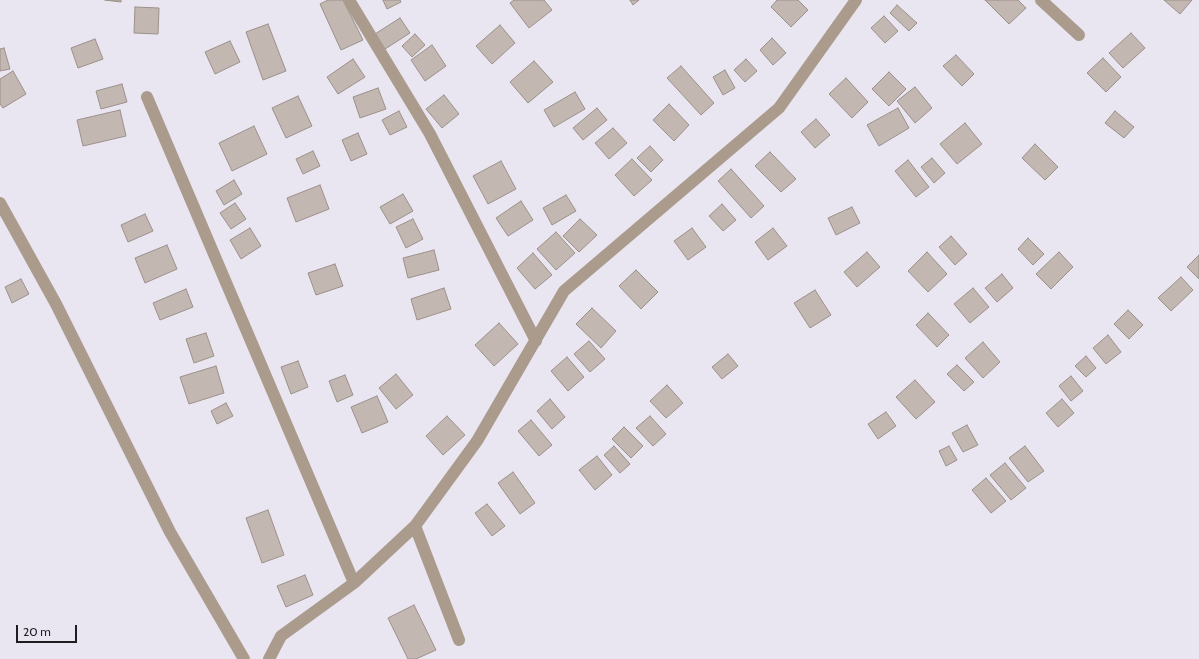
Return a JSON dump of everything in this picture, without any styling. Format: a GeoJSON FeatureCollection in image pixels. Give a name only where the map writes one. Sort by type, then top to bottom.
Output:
{"type":"FeatureCollection","features":[{"type":"Feature","properties":{"kind":"street"},"geometry":{"type":"LineString","coordinates":[[349,0],[430,134],[536,341]]}},
{"type":"Feature","properties":{"kind":"street"},"geometry":{"type":"LineString","coordinates":[[268,659],[281,636],[354,583],[415,526],[477,442],[564,291],[779,108],[856,0]]}},
{"type":"Feature","properties":{"kind":"street"},"geometry":{"type":"LineString","coordinates":[[1041,0],[1079,35]]}},
{"type":"Feature","properties":{"kind":"street"},"geometry":{"type":"LineString","coordinates":[[147,97],[354,583]]}},
{"type":"Feature","properties":{"kind":"street"},"geometry":{"type":"LineString","coordinates":[[0,203],[56,304],[170,532],[244,659]]}},
{"type":"Feature","properties":{"kind":"street"},"geometry":{"type":"LineString","coordinates":[[415,526],[459,640]]}},
{"type":"Feature","properties":{"kind":"building"},"geometry":{"type":"Polygon","coordinates":[[[105,0],[121,0],[121,2],[105,0]]]}},
{"type":"Feature","properties":{"kind":"building"},"geometry":{"type":"Polygon","coordinates":[[[328,0],[343,0],[363,40],[341,50],[320,4],[328,0]]]}},
{"type":"Feature","properties":{"kind":"building"},"geometry":{"type":"Polygon","coordinates":[[[383,0],[400,0],[401,2],[387,9],[383,0]]]}},
{"type":"Feature","properties":{"kind":"building"},"geometry":{"type":"Polygon","coordinates":[[[514,0],[544,0],[552,10],[529,28],[510,3],[514,0]]]}},
{"type":"Feature","properties":{"kind":"building"},"geometry":{"type":"Polygon","coordinates":[[[630,0],[639,0],[633,5],[630,0]]]}},
{"type":"Feature","properties":{"kind":"building"},"geometry":{"type":"Polygon","coordinates":[[[777,0],[798,0],[808,10],[791,27],[771,7],[777,0]]]}},
{"type":"Feature","properties":{"kind":"building"},"geometry":{"type":"Polygon","coordinates":[[[985,0],[1018,0],[1026,8],[1009,24],[985,0]]]}},
{"type":"Feature","properties":{"kind":"building"},"geometry":{"type":"Polygon","coordinates":[[[1164,0],[1192,0],[1180,14],[1164,0]]]}},
{"type":"Feature","properties":{"kind":"building"},"geometry":{"type":"Polygon","coordinates":[[[897,5],[917,23],[909,31],[890,13],[897,5]]]}},
{"type":"Feature","properties":{"kind":"building"},"geometry":{"type":"Polygon","coordinates":[[[135,7],[159,8],[158,34],[134,33],[135,7]]]}},
{"type":"Feature","properties":{"kind":"building"},"geometry":{"type":"Polygon","coordinates":[[[884,16],[898,31],[885,43],[871,28],[884,16]]]}},
{"type":"Feature","properties":{"kind":"building"},"geometry":{"type":"Polygon","coordinates":[[[400,18],[410,33],[385,49],[375,34],[400,18]]]}},
{"type":"Feature","properties":{"kind":"building"},"geometry":{"type":"Polygon","coordinates":[[[268,24],[286,71],[263,80],[246,32],[268,24]]]}},
{"type":"Feature","properties":{"kind":"building"},"geometry":{"type":"Polygon","coordinates":[[[500,25],[515,43],[492,64],[476,46],[500,25]]]}},
{"type":"Feature","properties":{"kind":"building"},"geometry":{"type":"Polygon","coordinates":[[[1131,33],[1145,48],[1123,68],[1109,53],[1131,33]]]}},
{"type":"Feature","properties":{"kind":"building"},"geometry":{"type":"Polygon","coordinates":[[[415,34],[425,45],[412,57],[402,46],[415,34]]]}},
{"type":"Feature","properties":{"kind":"building"},"geometry":{"type":"Polygon","coordinates":[[[772,38],[786,53],[773,65],[760,50],[772,38]]]}},
{"type":"Feature","properties":{"kind":"building"},"geometry":{"type":"Polygon","coordinates":[[[95,39],[103,59],[78,68],[71,48],[95,39]]]}},
{"type":"Feature","properties":{"kind":"building"},"geometry":{"type":"Polygon","coordinates":[[[230,41],[240,62],[215,74],[205,52],[230,41]]]}},
{"type":"Feature","properties":{"kind":"building"},"geometry":{"type":"Polygon","coordinates":[[[432,45],[446,66],[425,81],[411,60],[432,45]]]}},
{"type":"Feature","properties":{"kind":"building"},"geometry":{"type":"Polygon","coordinates":[[[4,48],[10,69],[0,71],[0,49],[4,48]]]}},
{"type":"Feature","properties":{"kind":"building"},"geometry":{"type":"Polygon","coordinates":[[[956,55],[974,74],[962,86],[943,66],[956,55]]]}},
{"type":"Feature","properties":{"kind":"building"},"geometry":{"type":"Polygon","coordinates":[[[1103,58],[1121,77],[1106,92],[1087,73],[1103,58]]]}},
{"type":"Feature","properties":{"kind":"building"},"geometry":{"type":"Polygon","coordinates":[[[353,59],[365,77],[338,94],[327,77],[353,59]]]}},
{"type":"Feature","properties":{"kind":"building"},"geometry":{"type":"Polygon","coordinates":[[[746,59],[757,71],[745,82],[734,70],[746,59]]]}},
{"type":"Feature","properties":{"kind":"building"},"geometry":{"type":"Polygon","coordinates":[[[534,61],[553,82],[528,103],[510,82],[534,61]]]}},
{"type":"Feature","properties":{"kind":"building"},"geometry":{"type":"Polygon","coordinates":[[[681,66],[714,103],[701,115],[667,78],[681,66]]]}},
{"type":"Feature","properties":{"kind":"building"},"geometry":{"type":"Polygon","coordinates":[[[725,70],[735,88],[723,95],[713,77],[725,70]]]}},
{"type":"Feature","properties":{"kind":"building"},"geometry":{"type":"Polygon","coordinates":[[[13,71],[26,94],[3,108],[0,104],[0,79],[13,71]]]}},
{"type":"Feature","properties":{"kind":"building"},"geometry":{"type":"Polygon","coordinates":[[[889,72],[906,89],[889,106],[872,89],[889,72]]]}},
{"type":"Feature","properties":{"kind":"building"},"geometry":{"type":"Polygon","coordinates":[[[846,78],[868,102],[852,118],[829,94],[846,78]]]}},
{"type":"Feature","properties":{"kind":"building"},"geometry":{"type":"Polygon","coordinates":[[[122,84],[127,102],[101,109],[96,91],[122,84]]]}},
{"type":"Feature","properties":{"kind":"building"},"geometry":{"type":"Polygon","coordinates":[[[915,87],[932,108],[915,123],[897,101],[915,87]]]}},
{"type":"Feature","properties":{"kind":"building"},"geometry":{"type":"Polygon","coordinates":[[[378,88],[386,109],[360,118],[353,97],[378,88]]]}},
{"type":"Feature","properties":{"kind":"building"},"geometry":{"type":"Polygon","coordinates":[[[575,92],[585,109],[554,127],[544,110],[575,92]]]}},
{"type":"Feature","properties":{"kind":"building"},"geometry":{"type":"Polygon","coordinates":[[[444,95],[459,114],[442,128],[426,109],[444,95]]]}},
{"type":"Feature","properties":{"kind":"building"},"geometry":{"type":"Polygon","coordinates":[[[298,96],[312,126],[286,138],[272,108],[298,96]]]}},
{"type":"Feature","properties":{"kind":"building"},"geometry":{"type":"Polygon","coordinates":[[[669,104],[689,125],[674,141],[653,120],[669,104]]]}},
{"type":"Feature","properties":{"kind":"building"},"geometry":{"type":"Polygon","coordinates":[[[597,108],[607,120],[583,140],[573,128],[597,108]]]}},
{"type":"Feature","properties":{"kind":"building"},"geometry":{"type":"Polygon","coordinates":[[[898,108],[909,128],[879,146],[867,125],[898,108]]]}},
{"type":"Feature","properties":{"kind":"building"},"geometry":{"type":"Polygon","coordinates":[[[120,110],[126,136],[83,146],[77,120],[120,110]]]}},
{"type":"Feature","properties":{"kind":"building"},"geometry":{"type":"Polygon","coordinates":[[[399,111],[407,127],[390,135],[382,120],[399,111]]]}},
{"type":"Feature","properties":{"kind":"building"},"geometry":{"type":"Polygon","coordinates":[[[1115,111],[1134,127],[1124,138],[1105,123],[1115,111]]]}},
{"type":"Feature","properties":{"kind":"building"},"geometry":{"type":"Polygon","coordinates":[[[816,119],[830,135],[815,148],[801,132],[816,119]]]}},
{"type":"Feature","properties":{"kind":"building"},"geometry":{"type":"Polygon","coordinates":[[[965,123],[982,144],[957,164],[940,144],[965,123]]]}},
{"type":"Feature","properties":{"kind":"building"},"geometry":{"type":"Polygon","coordinates":[[[254,126],[267,154],[232,171],[219,143],[254,126]]]}},
{"type":"Feature","properties":{"kind":"building"},"geometry":{"type":"Polygon","coordinates":[[[613,128],[627,143],[609,159],[595,143],[613,128]]]}},
{"type":"Feature","properties":{"kind":"building"},"geometry":{"type":"Polygon","coordinates":[[[358,133],[367,154],[351,161],[342,140],[358,133]]]}},
{"type":"Feature","properties":{"kind":"building"},"geometry":{"type":"Polygon","coordinates":[[[1035,144],[1058,167],[1045,180],[1022,158],[1035,144]]]}},
{"type":"Feature","properties":{"kind":"building"},"geometry":{"type":"Polygon","coordinates":[[[650,146],[663,160],[651,172],[637,158],[650,146]]]}},
{"type":"Feature","properties":{"kind":"building"},"geometry":{"type":"Polygon","coordinates":[[[313,151],[320,166],[303,174],[296,159],[313,151]]]}},
{"type":"Feature","properties":{"kind":"building"},"geometry":{"type":"Polygon","coordinates":[[[770,152],[796,179],[781,192],[755,166],[770,152]]]}},
{"type":"Feature","properties":{"kind":"building"},"geometry":{"type":"Polygon","coordinates":[[[932,158],[945,173],[934,183],[921,167],[932,158]]]}},
{"type":"Feature","properties":{"kind":"building"},"geometry":{"type":"Polygon","coordinates":[[[632,159],[652,180],[634,196],[615,175],[632,159]]]}},
{"type":"Feature","properties":{"kind":"building"},"geometry":{"type":"Polygon","coordinates":[[[908,160],[929,187],[916,197],[895,171],[908,160]]]}},
{"type":"Feature","properties":{"kind":"building"},"geometry":{"type":"Polygon","coordinates":[[[501,161],[516,189],[488,204],[473,176],[501,161]]]}},
{"type":"Feature","properties":{"kind":"building"},"geometry":{"type":"Polygon","coordinates":[[[731,169],[764,206],[751,218],[718,181],[731,169]]]}},
{"type":"Feature","properties":{"kind":"building"},"geometry":{"type":"Polygon","coordinates":[[[234,180],[242,194],[224,205],[216,191],[234,180]]]}},
{"type":"Feature","properties":{"kind":"building"},"geometry":{"type":"Polygon","coordinates":[[[320,185],[329,209],[296,222],[287,198],[320,185]]]}},
{"type":"Feature","properties":{"kind":"building"},"geometry":{"type":"Polygon","coordinates":[[[403,194],[413,211],[390,224],[380,207],[403,194]]]}},
{"type":"Feature","properties":{"kind":"building"},"geometry":{"type":"Polygon","coordinates":[[[566,195],[576,211],[552,225],[543,208],[566,195]]]}},
{"type":"Feature","properties":{"kind":"building"},"geometry":{"type":"Polygon","coordinates":[[[521,201],[533,220],[508,236],[496,218],[521,201]]]}},
{"type":"Feature","properties":{"kind":"building"},"geometry":{"type":"Polygon","coordinates":[[[235,203],[246,219],[231,229],[220,213],[235,203]]]}},
{"type":"Feature","properties":{"kind":"building"},"geometry":{"type":"Polygon","coordinates":[[[722,204],[736,220],[723,231],[709,216],[722,204]]]}},
{"type":"Feature","properties":{"kind":"building"},"geometry":{"type":"Polygon","coordinates":[[[852,207],[860,223],[836,235],[828,218],[852,207]]]}},
{"type":"Feature","properties":{"kind":"building"},"geometry":{"type":"Polygon","coordinates":[[[145,214],[153,231],[128,242],[121,225],[145,214]]]}},
{"type":"Feature","properties":{"kind":"building"},"geometry":{"type":"Polygon","coordinates":[[[413,219],[423,239],[406,248],[396,227],[413,219]]]}},
{"type":"Feature","properties":{"kind":"building"},"geometry":{"type":"Polygon","coordinates":[[[580,219],[597,235],[579,252],[563,236],[580,219]]]}},
{"type":"Feature","properties":{"kind":"building"},"geometry":{"type":"Polygon","coordinates":[[[250,228],[261,246],[241,259],[230,240],[250,228]]]}},
{"type":"Feature","properties":{"kind":"building"},"geometry":{"type":"Polygon","coordinates":[[[692,228],[706,247],[688,260],[674,241],[692,228]]]}},
{"type":"Feature","properties":{"kind":"building"},"geometry":{"type":"Polygon","coordinates":[[[773,228],[787,246],[768,260],[755,242],[773,228]]]}},
{"type":"Feature","properties":{"kind":"building"},"geometry":{"type":"Polygon","coordinates":[[[556,232],[575,253],[556,270],[537,249],[556,232]]]}},
{"type":"Feature","properties":{"kind":"building"},"geometry":{"type":"Polygon","coordinates":[[[951,236],[967,254],[955,265],[939,247],[951,236]]]}},
{"type":"Feature","properties":{"kind":"building"},"geometry":{"type":"Polygon","coordinates":[[[1028,238],[1044,254],[1033,265],[1018,249],[1028,238]]]}},
{"type":"Feature","properties":{"kind":"building"},"geometry":{"type":"Polygon","coordinates":[[[167,245],[177,269],[145,283],[135,258],[167,245]]]}},
{"type":"Feature","properties":{"kind":"building"},"geometry":{"type":"Polygon","coordinates":[[[434,250],[439,270],[408,278],[403,258],[434,250]]]}},
{"type":"Feature","properties":{"kind":"building"},"geometry":{"type":"Polygon","coordinates":[[[867,252],[880,267],[857,287],[844,272],[867,252]]]}},
{"type":"Feature","properties":{"kind":"building"},"geometry":{"type":"Polygon","coordinates":[[[927,252],[947,274],[928,292],[908,271],[927,252]]]}},
{"type":"Feature","properties":{"kind":"building"},"geometry":{"type":"Polygon","coordinates":[[[1059,252],[1073,267],[1051,289],[1036,274],[1059,252]]]}},
{"type":"Feature","properties":{"kind":"building"},"geometry":{"type":"Polygon","coordinates":[[[533,253],[552,275],[535,289],[517,268],[533,253]]]}},
{"type":"Feature","properties":{"kind":"building"},"geometry":{"type":"Polygon","coordinates":[[[1199,255],[1199,279],[1187,267],[1199,255]]]}},
{"type":"Feature","properties":{"kind":"building"},"geometry":{"type":"Polygon","coordinates":[[[335,264],[343,286],[316,295],[308,273],[335,264]]]}},
{"type":"Feature","properties":{"kind":"building"},"geometry":{"type":"Polygon","coordinates":[[[636,270],[658,292],[641,309],[619,286],[636,270]]]}},
{"type":"Feature","properties":{"kind":"building"},"geometry":{"type":"Polygon","coordinates":[[[1002,274],[1013,288],[997,302],[985,288],[1002,274]]]}},
{"type":"Feature","properties":{"kind":"building"},"geometry":{"type":"Polygon","coordinates":[[[1181,277],[1193,290],[1171,311],[1158,298],[1181,277]]]}},
{"type":"Feature","properties":{"kind":"building"},"geometry":{"type":"Polygon","coordinates":[[[21,279],[29,294],[12,303],[5,287],[21,279]]]}},
{"type":"Feature","properties":{"kind":"building"},"geometry":{"type":"Polygon","coordinates":[[[444,288],[451,309],[417,320],[411,299],[444,288]]]}},
{"type":"Feature","properties":{"kind":"building"},"geometry":{"type":"Polygon","coordinates":[[[973,288],[989,307],[970,323],[954,304],[973,288]]]}},
{"type":"Feature","properties":{"kind":"building"},"geometry":{"type":"Polygon","coordinates":[[[186,289],[193,307],[160,320],[153,303],[186,289]]]}},
{"type":"Feature","properties":{"kind":"building"},"geometry":{"type":"Polygon","coordinates":[[[815,290],[831,315],[810,328],[794,303],[815,290]]]}},
{"type":"Feature","properties":{"kind":"building"},"geometry":{"type":"Polygon","coordinates":[[[592,308],[616,331],[601,348],[576,324],[592,308]]]}},
{"type":"Feature","properties":{"kind":"building"},"geometry":{"type":"Polygon","coordinates":[[[1128,310],[1143,325],[1129,339],[1114,324],[1128,310]]]}},
{"type":"Feature","properties":{"kind":"building"},"geometry":{"type":"Polygon","coordinates":[[[928,313],[949,335],[937,347],[916,325],[928,313]]]}},
{"type":"Feature","properties":{"kind":"building"},"geometry":{"type":"Polygon","coordinates":[[[499,323],[518,344],[494,366],[475,345],[499,323]]]}},
{"type":"Feature","properties":{"kind":"building"},"geometry":{"type":"Polygon","coordinates":[[[206,333],[214,356],[194,363],[186,339],[206,333]]]}},
{"type":"Feature","properties":{"kind":"building"},"geometry":{"type":"Polygon","coordinates":[[[1108,335],[1121,352],[1106,364],[1093,348],[1108,335]]]}},
{"type":"Feature","properties":{"kind":"building"},"geometry":{"type":"Polygon","coordinates":[[[589,341],[605,359],[590,372],[574,354],[589,341]]]}},
{"type":"Feature","properties":{"kind":"building"},"geometry":{"type":"Polygon","coordinates":[[[983,342],[1000,362],[983,378],[965,358],[983,342]]]}},
{"type":"Feature","properties":{"kind":"building"},"geometry":{"type":"Polygon","coordinates":[[[728,354],[738,366],[722,379],[712,367],[728,354]]]}},
{"type":"Feature","properties":{"kind":"building"},"geometry":{"type":"Polygon","coordinates":[[[1086,356],[1096,368],[1086,377],[1075,366],[1086,356]]]}},
{"type":"Feature","properties":{"kind":"building"},"geometry":{"type":"Polygon","coordinates":[[[567,357],[584,377],[568,391],[551,371],[567,357]]]}},
{"type":"Feature","properties":{"kind":"building"},"geometry":{"type":"Polygon","coordinates":[[[298,361],[308,387],[291,394],[281,367],[298,361]]]}},
{"type":"Feature","properties":{"kind":"building"},"geometry":{"type":"Polygon","coordinates":[[[957,365],[974,382],[964,391],[947,374],[957,365]]]}},
{"type":"Feature","properties":{"kind":"building"},"geometry":{"type":"Polygon","coordinates":[[[216,366],[224,393],[189,404],[180,377],[216,366]]]}},
{"type":"Feature","properties":{"kind":"building"},"geometry":{"type":"Polygon","coordinates":[[[396,374],[413,395],[396,409],[379,388],[396,374]]]}},
{"type":"Feature","properties":{"kind":"building"},"geometry":{"type":"Polygon","coordinates":[[[345,375],[353,395],[337,402],[329,381],[345,375]]]}},
{"type":"Feature","properties":{"kind":"building"},"geometry":{"type":"Polygon","coordinates":[[[1071,376],[1083,391],[1071,401],[1059,386],[1071,376]]]}},
{"type":"Feature","properties":{"kind":"building"},"geometry":{"type":"Polygon","coordinates":[[[915,380],[935,402],[916,419],[896,397],[915,380]]]}},
{"type":"Feature","properties":{"kind":"building"},"geometry":{"type":"Polygon","coordinates":[[[667,385],[683,403],[666,418],[650,401],[667,385]]]}},
{"type":"Feature","properties":{"kind":"building"},"geometry":{"type":"Polygon","coordinates":[[[377,396],[388,422],[362,433],[351,407],[377,396]]]}},
{"type":"Feature","properties":{"kind":"building"},"geometry":{"type":"Polygon","coordinates":[[[550,399],[565,417],[552,429],[537,411],[550,399]]]}},
{"type":"Feature","properties":{"kind":"building"},"geometry":{"type":"Polygon","coordinates":[[[1062,399],[1074,413],[1058,427],[1046,413],[1062,399]]]}},
{"type":"Feature","properties":{"kind":"building"},"geometry":{"type":"Polygon","coordinates":[[[226,403],[233,416],[217,424],[211,411],[226,403]]]}},
{"type":"Feature","properties":{"kind":"building"},"geometry":{"type":"Polygon","coordinates":[[[886,412],[896,426],[878,439],[868,424],[886,412]]]}},
{"type":"Feature","properties":{"kind":"building"},"geometry":{"type":"Polygon","coordinates":[[[447,416],[465,435],[443,455],[426,436],[447,416]]]}},
{"type":"Feature","properties":{"kind":"building"},"geometry":{"type":"Polygon","coordinates":[[[650,416],[666,434],[653,446],[636,428],[650,416]]]}},
{"type":"Feature","properties":{"kind":"building"},"geometry":{"type":"Polygon","coordinates":[[[531,420],[552,445],[539,456],[518,431],[531,420]]]}},
{"type":"Feature","properties":{"kind":"building"},"geometry":{"type":"Polygon","coordinates":[[[967,425],[978,445],[963,452],[952,433],[967,425]]]}},
{"type":"Feature","properties":{"kind":"building"},"geometry":{"type":"Polygon","coordinates":[[[624,427],[643,446],[631,458],[612,439],[624,427]]]}},
{"type":"Feature","properties":{"kind":"building"},"geometry":{"type":"Polygon","coordinates":[[[614,446],[630,464],[620,473],[604,455],[614,446]]]}},
{"type":"Feature","properties":{"kind":"building"},"geometry":{"type":"Polygon","coordinates":[[[949,446],[957,460],[946,466],[939,451],[949,446]]]}},
{"type":"Feature","properties":{"kind":"building"},"geometry":{"type":"Polygon","coordinates":[[[1025,446],[1044,471],[1028,482],[1009,458],[1025,446]]]}},
{"type":"Feature","properties":{"kind":"building"},"geometry":{"type":"Polygon","coordinates":[[[597,456],[612,475],[595,490],[579,470],[597,456]]]}},
{"type":"Feature","properties":{"kind":"building"},"geometry":{"type":"Polygon","coordinates":[[[1005,463],[1026,488],[1011,500],[990,475],[1005,463]]]}},
{"type":"Feature","properties":{"kind":"building"},"geometry":{"type":"Polygon","coordinates":[[[513,472],[535,503],[520,514],[498,483],[513,472]]]}},
{"type":"Feature","properties":{"kind":"building"},"geometry":{"type":"Polygon","coordinates":[[[986,478],[1006,501],[991,513],[972,490],[986,478]]]}},
{"type":"Feature","properties":{"kind":"building"},"geometry":{"type":"Polygon","coordinates":[[[487,504],[505,526],[492,536],[475,513],[487,504]]]}},
{"type":"Feature","properties":{"kind":"building"},"geometry":{"type":"Polygon","coordinates":[[[268,510],[284,555],[262,563],[246,518],[268,510]]]}},
{"type":"Feature","properties":{"kind":"building"},"geometry":{"type":"Polygon","coordinates":[[[305,575],[313,595],[286,607],[277,586],[305,575]]]}},
{"type":"Feature","properties":{"kind":"building"},"geometry":{"type":"Polygon","coordinates":[[[414,605],[436,650],[416,659],[408,659],[388,618],[414,605]]]}}]}
